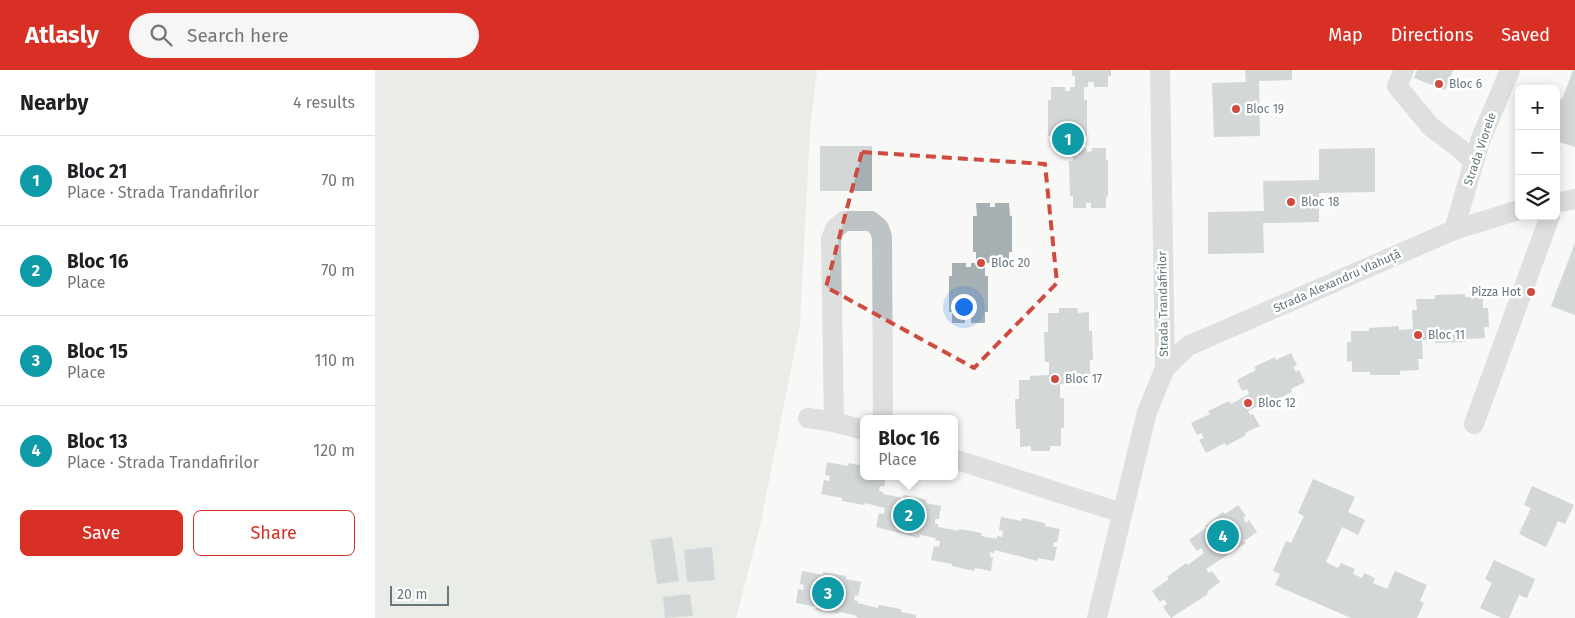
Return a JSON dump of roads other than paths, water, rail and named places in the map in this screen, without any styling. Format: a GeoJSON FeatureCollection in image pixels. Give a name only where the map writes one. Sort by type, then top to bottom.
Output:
{"type":"FeatureCollection","features":[{"type":"Feature","properties":{"kind":"street","name":"Strada Trandafirilor"},"geometry":{"type":"LineString","coordinates":[[1097,618],[1147,412],[1165,368],[1160,70]]}},
{"type":"Feature","properties":{"kind":"street"},"geometry":{"type":"LineString","coordinates":[[1404,70],[1397,86],[1431,127],[1474,162]]}},
{"type":"Feature","properties":{"kind":"street","name":"Strada Viorele"},"geometry":{"type":"LineString","coordinates":[[1454,230],[1480,142],[1510,70]]}},
{"type":"Feature","properties":{"kind":"street"},"geometry":{"type":"LineString","coordinates":[[1560,202],[1575,199]]}},
{"type":"Feature","properties":{"kind":"street","name":"Strada Alexandru Vlahuță"},"geometry":{"type":"LineString","coordinates":[[1165,368],[1187,346],[1454,230],[1515,211]]}},
{"type":"Feature","properties":{"kind":"street"},"geometry":{"type":"LineString","coordinates":[[1474,424],[1549,220]]}},
{"type":"Feature","properties":{"kind":"street"},"geometry":{"type":"LineString","coordinates":[[834,422],[831,239],[835,229],[844,221],[871,221],[879,228],[882,237],[883,415]]}},
{"type":"Feature","properties":{"kind":"street"},"geometry":{"type":"LineString","coordinates":[[808,418],[860,429]]}},
{"type":"Feature","properties":{"kind":"street"},"geometry":{"type":"LineString","coordinates":[[958,460],[1123,513]]}},
{"type":"Feature","properties":{"kind":"place","name":"Bloc 6"},"geometry":{"type":"Point","coordinates":[1439,84]}},
{"type":"Feature","properties":{"kind":"place","name":"Bloc 19"},"geometry":{"type":"Point","coordinates":[1236,109]}},
{"type":"Feature","properties":{"kind":"place","name":"Bloc 21"},"geometry":{"type":"Point","coordinates":[1068,139]}},
{"type":"Feature","properties":{"kind":"place","name":"Bloc 18"},"geometry":{"type":"Point","coordinates":[1291,202]}},
{"type":"Feature","properties":{"kind":"place","name":"Bloc 20"},"geometry":{"type":"Point","coordinates":[981,263]}},
{"type":"Feature","properties":{"kind":"place","name":"Pizza Hot"},"geometry":{"type":"Point","coordinates":[1531,292]}},
{"type":"Feature","properties":{"kind":"place","name":"Bloc 11"},"geometry":{"type":"Point","coordinates":[1418,335]}},
{"type":"Feature","properties":{"kind":"place","name":"Bloc 17"},"geometry":{"type":"Point","coordinates":[1055,379]}},
{"type":"Feature","properties":{"kind":"place","name":"Bloc 12"},"geometry":{"type":"Point","coordinates":[1248,403]}},
{"type":"Feature","properties":{"kind":"place","name":"Bloc 16"},"geometry":{"type":"Point","coordinates":[909,515]}},
{"type":"Feature","properties":{"kind":"place","name":"Bloc 13"},"geometry":{"type":"Point","coordinates":[1223,536]}},
{"type":"Feature","properties":{"kind":"place","name":"Bloc 15"},"geometry":{"type":"Point","coordinates":[828,593]}}]}
